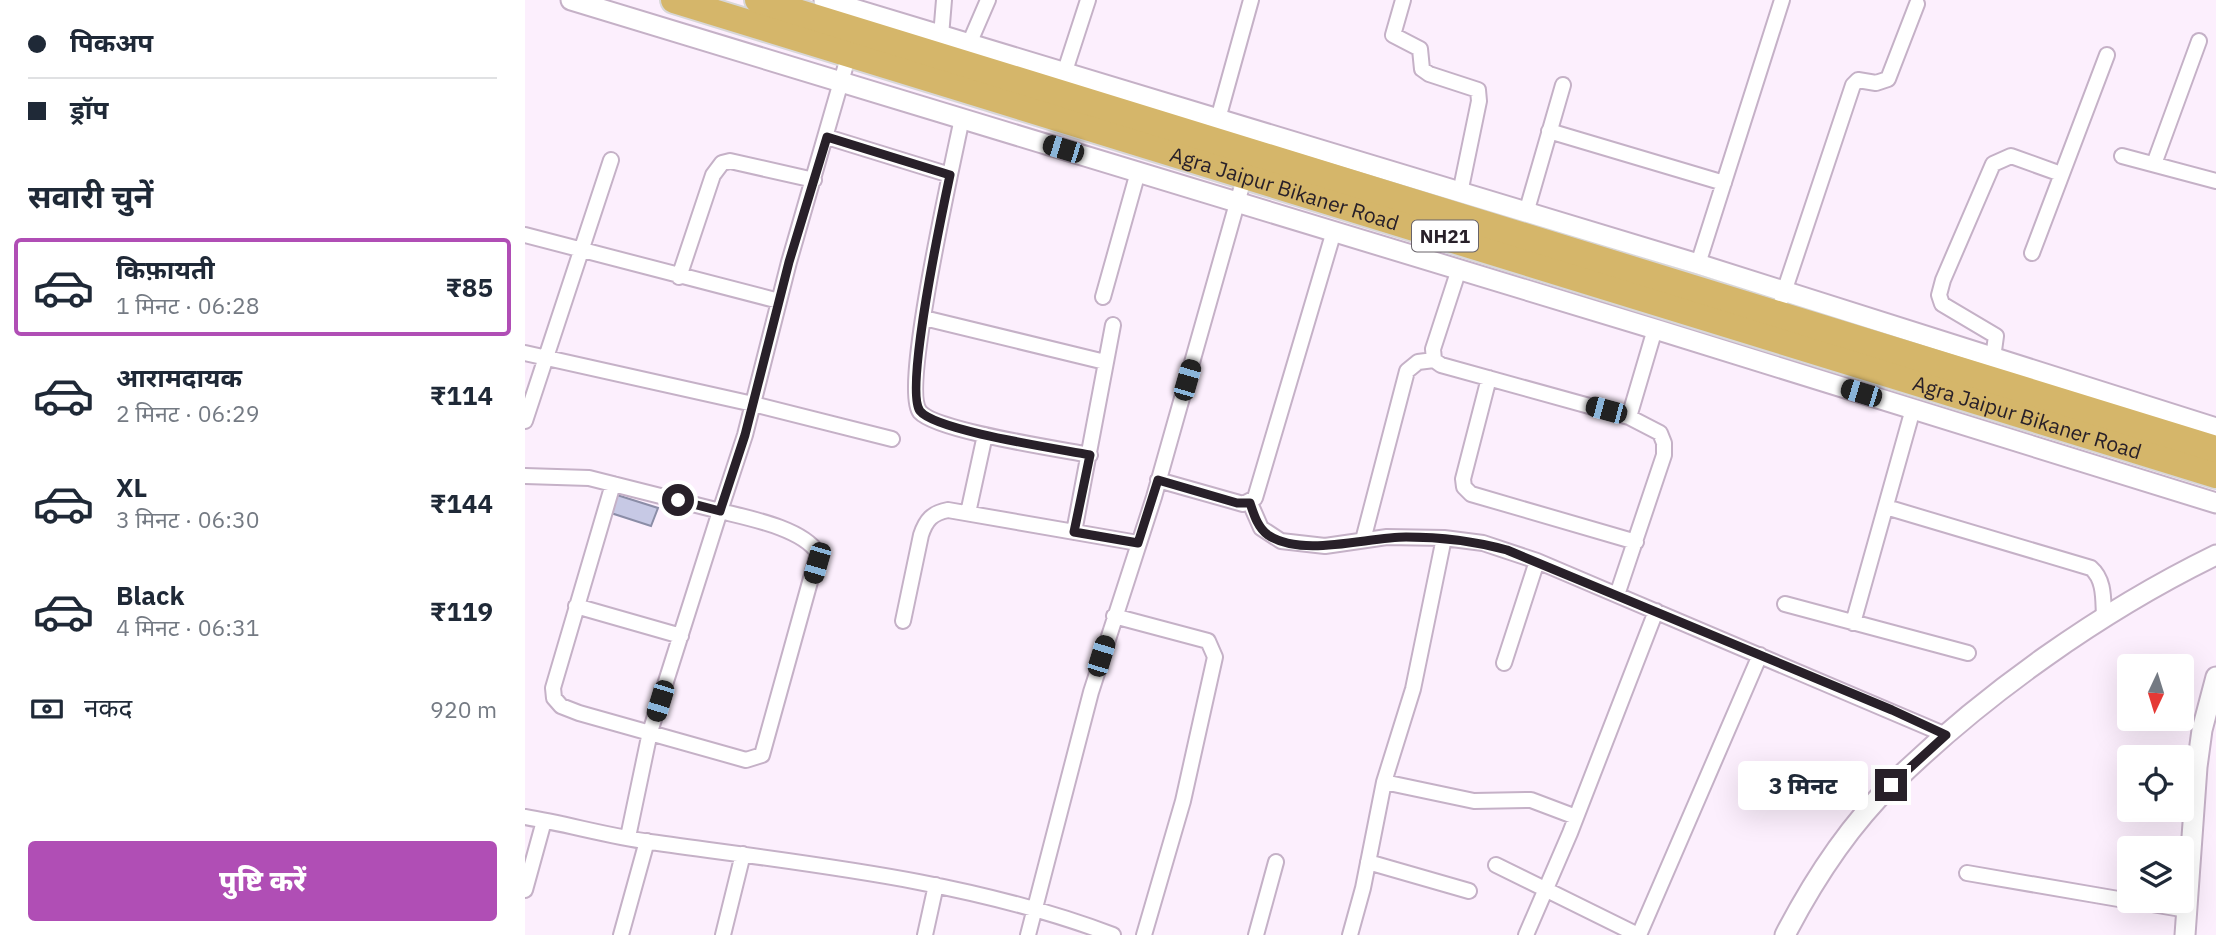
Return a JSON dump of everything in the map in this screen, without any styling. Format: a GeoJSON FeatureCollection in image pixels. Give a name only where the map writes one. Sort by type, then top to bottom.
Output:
{"type":"FeatureCollection","features":[{"type":"Feature","properties":{"kind":"highway","name":"Agra Jaipur Bikaner Road"},"geometry":{"type":"LineString","coordinates":[[674,0],[2216,475]]}},
{"type":"Feature","properties":{"kind":"highway","name":"Agra Jaipur Bikaner Road"},"geometry":{"type":"LineString","coordinates":[[758,0],[1781,302],[2216,449]]}},
{"type":"Feature","properties":{"kind":"street"},"geometry":{"type":"LineString","coordinates":[[571,0],[1655,329],[2216,503]]}},
{"type":"Feature","properties":{"kind":"street"},"geometry":{"type":"LineString","coordinates":[[824,0],[1698,264],[1781,302],[1993,358],[2216,428]]}},
{"type":"Feature","properties":{"kind":"street"},"geometry":{"type":"LineString","coordinates":[[941,36],[944,0]]}},
{"type":"Feature","properties":{"kind":"street"},"geometry":{"type":"LineString","coordinates":[[969,44],[988,0]]}},
{"type":"Feature","properties":{"kind":"street"},"geometry":{"type":"LineString","coordinates":[[1064,74],[1088,0]]}},
{"type":"Feature","properties":{"kind":"street"},"geometry":{"type":"LineString","coordinates":[[1218,119],[1251,0]]}},
{"type":"Feature","properties":{"kind":"street"},"geometry":{"type":"LineString","coordinates":[[1403,0],[1393,34],[1420,49],[1422,69],[1478,90],[1479,100],[1460,193]]}},
{"type":"Feature","properties":{"kind":"street"},"geometry":{"type":"LineString","coordinates":[[1698,264],[1781,0]]}},
{"type":"Feature","properties":{"kind":"street"},"geometry":{"type":"LineString","coordinates":[[1781,302],[1853,85],[1858,80],[1884,82],[1888,79],[1917,4]]}},
{"type":"Feature","properties":{"kind":"street"},"geometry":{"type":"LineString","coordinates":[[2154,164],[2199,41]]}},
{"type":"Feature","properties":{"kind":"street"},"geometry":{"type":"LineString","coordinates":[[628,837],[650,732],[753,404],[779,301],[849,54]]}},
{"type":"Feature","properties":{"kind":"street"},"geometry":{"type":"LineString","coordinates":[[2032,253],[2108,55]]}},
{"type":"Feature","properties":{"kind":"street"},"geometry":{"type":"LineString","coordinates":[[1526,213],[1563,85]]}},
{"type":"Feature","properties":{"kind":"street"},"geometry":{"type":"LineString","coordinates":[[962,118],[924,318],[916,382],[917,406],[921,413],[933,419],[985,435],[1090,455]]}},
{"type":"Feature","properties":{"kind":"street"},"geometry":{"type":"LineString","coordinates":[[1549,131],[1724,183]]}},
{"type":"Feature","properties":{"kind":"street"},"geometry":{"type":"LineString","coordinates":[[827,137],[950,175]]}},
{"type":"Feature","properties":{"kind":"street"},"geometry":{"type":"LineString","coordinates":[[1993,358],[1996,336],[1992,331],[1942,304],[1939,295],[1943,280],[1993,164],[2011,156],[2061,174]]}},
{"type":"Feature","properties":{"kind":"street"},"geometry":{"type":"LineString","coordinates":[[2122,156],[2216,181]]}},
{"type":"Feature","properties":{"kind":"street"},"geometry":{"type":"LineString","coordinates":[[525,421],[611,160]]}},
{"type":"Feature","properties":{"kind":"street"},"geometry":{"type":"LineString","coordinates":[[679,277],[713,175],[722,163],[730,161],[814,180]]}},
{"type":"Feature","properties":{"kind":"street"},"geometry":{"type":"LineString","coordinates":[[1103,297],[1138,172]]}},
{"type":"Feature","properties":{"kind":"street"},"geometry":{"type":"LineString","coordinates":[[1028,935],[1037,909],[1091,692],[1158,480],[1245,175]]}},
{"type":"Feature","properties":{"kind":"street"},"geometry":{"type":"LineString","coordinates":[[1158,480],[1237,503],[1250,503],[1255,498],[1334,231]]}},
{"type":"Feature","properties":{"kind":"street"},"geometry":{"type":"LineString","coordinates":[[525,235],[779,301]]}},
{"type":"Feature","properties":{"kind":"street"},"geometry":{"type":"LineString","coordinates":[[1434,360],[1433,349],[1459,270]]}},
{"type":"Feature","properties":{"kind":"street"},"geometry":{"type":"LineString","coordinates":[[924,318],[1105,362]]}},
{"type":"Feature","properties":{"kind":"street"},"geometry":{"type":"LineString","coordinates":[[1074,532],[1113,325]]}},
{"type":"Feature","properties":{"kind":"street"},"geometry":{"type":"LineString","coordinates":[[1629,417],[1655,329]]}},
{"type":"Feature","properties":{"kind":"street"},"geometry":{"type":"LineString","coordinates":[[525,353],[753,404],[892,439]]}},
{"type":"Feature","properties":{"kind":"street"},"geometry":{"type":"LineString","coordinates":[[1363,540],[1407,371],[1411,365],[1434,360],[1441,365],[1629,417],[1660,433],[1664,443],[1664,455],[1617,595]]}},
{"type":"Feature","properties":{"kind":"street"},"geometry":{"type":"LineString","coordinates":[[1489,378],[1463,480],[1464,487],[1471,494],[1636,542]]}},
{"type":"Feature","properties":{"kind":"street"},"geometry":{"type":"LineString","coordinates":[[1853,622],[1913,409]]}},
{"type":"Feature","properties":{"kind":"street"},"geometry":{"type":"LineString","coordinates":[[968,513],[985,435]]}},
{"type":"Feature","properties":{"kind":"street"},"geometry":{"type":"LineString","coordinates":[[525,477],[575,477],[613,484],[778,527],[814,546],[818,554],[762,755],[746,760],[579,713],[561,706],[554,698],[558,666],[601,532],[613,484]]}},
{"type":"Feature","properties":{"kind":"street"},"geometry":{"type":"LineString","coordinates":[[1250,503],[1261,528],[1281,541],[1325,546],[1363,540],[1444,538],[1483,543],[1537,561],[1946,735]]}},
{"type":"Feature","properties":{"kind":"street"},"geometry":{"type":"LineString","coordinates":[[1886,507],[2091,568],[2099,574],[2102,584],[2104,617]]}},
{"type":"Feature","properties":{"kind":"street"},"geometry":{"type":"LineString","coordinates":[[903,621],[926,522],[935,512],[948,510],[968,513],[1138,543]]}},
{"type":"Feature","properties":{"kind":"street"},"geometry":{"type":"LineString","coordinates":[[1350,935],[1384,782],[1413,689],[1444,538]]}},
{"type":"Feature","properties":{"kind":"street"},"geometry":{"type":"LineString","coordinates":[[1785,935],[1803,901],[1851,832],[1891,785],[1946,735],[2104,617],[2216,555]]}},
{"type":"Feature","properties":{"kind":"street"},"geometry":{"type":"LineString","coordinates":[[1504,663],[1537,561]]}},
{"type":"Feature","properties":{"kind":"street"},"geometry":{"type":"LineString","coordinates":[[1785,604],[1968,653]]}},
{"type":"Feature","properties":{"kind":"street"},"geometry":{"type":"LineString","coordinates":[[576,606],[681,636]]}},
{"type":"Feature","properties":{"kind":"street"},"geometry":{"type":"LineString","coordinates":[[1526,935],[1576,817],[1656,611]]}},
{"type":"Feature","properties":{"kind":"street"},"geometry":{"type":"LineString","coordinates":[[1114,617],[1208,641],[1215,657],[1183,801],[1144,935]]}},
{"type":"Feature","properties":{"kind":"street"},"geometry":{"type":"LineString","coordinates":[[1496,865],[1639,935],[1760,655]]}},
{"type":"Feature","properties":{"kind":"street"},"geometry":{"type":"LineString","coordinates":[[2193,836],[2200,742],[2216,677]]}},
{"type":"Feature","properties":{"kind":"street"},"geometry":{"type":"LineString","coordinates":[[1384,782],[1474,801],[1531,800],[1576,817]]}},
{"type":"Feature","properties":{"kind":"street"},"geometry":{"type":"LineString","coordinates":[[525,817],[647,841],[936,885],[1037,909],[1113,935]]}},
{"type":"Feature","properties":{"kind":"street"},"geometry":{"type":"LineString","coordinates":[[525,890],[544,821]]}},
{"type":"Feature","properties":{"kind":"street"},"geometry":{"type":"LineString","coordinates":[[621,935],[647,841]]}},
{"type":"Feature","properties":{"kind":"street"},"geometry":{"type":"LineString","coordinates":[[723,935],[743,854]]}},
{"type":"Feature","properties":{"kind":"street"},"geometry":{"type":"LineString","coordinates":[[1256,935],[1276,862]]}},
{"type":"Feature","properties":{"kind":"street"},"geometry":{"type":"LineString","coordinates":[[1367,862],[1469,891]]}},
{"type":"Feature","properties":{"kind":"street"},"geometry":{"type":"LineString","coordinates":[[1967,873],[2117,898]]}},
{"type":"Feature","properties":{"kind":"street"},"geometry":{"type":"LineString","coordinates":[[925,935],[936,885]]}},
{"type":"Feature","properties":{"kind":"street"},"geometry":{"type":"LineString","coordinates":[[2185,935],[2187,913]]}},
{"type":"Feature","properties":{"kind":"building"},"geometry":{"type":"Polygon","coordinates":[[[617,495],[658,508],[651,526],[611,513],[617,495]]]}},
{"type":"Feature","properties":{"kind":"route"},"geometry":{"type":"LineString","coordinates":[[678,500],[720,511],[745,435],[789,262],[827,137],[950,175],[924,318],[916,382],[917,406],[921,413],[933,419],[985,435],[1090,455],[1074,532],[1138,543],[1158,480],[1237,503],[1250,503],[1261,528],[1269,536],[1281,541],[1325,546],[1387,537],[1444,538],[1483,543],[1507,550],[1946,735],[1891,785]]}}]}
